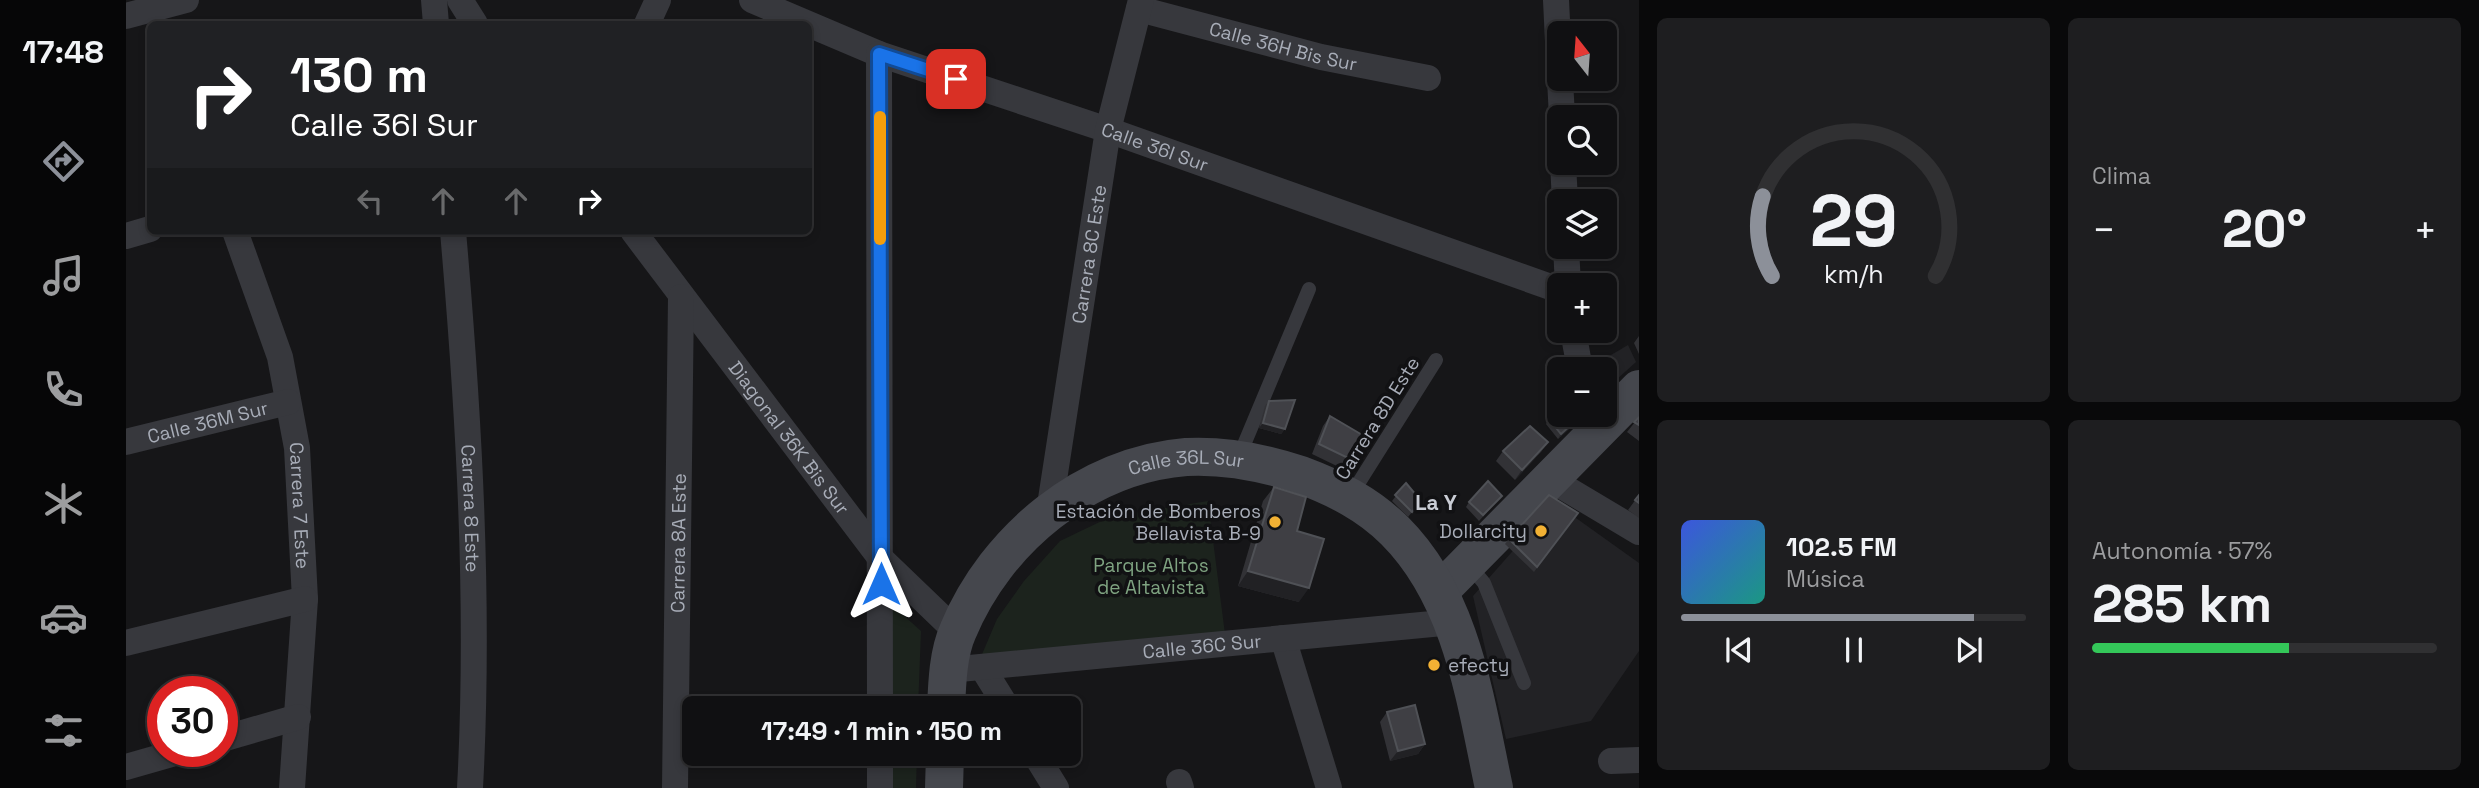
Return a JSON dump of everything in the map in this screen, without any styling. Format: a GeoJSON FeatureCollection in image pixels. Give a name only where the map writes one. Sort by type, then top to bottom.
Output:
{"type":"FeatureCollection","features":[{"type":"Feature","properties":{"kind":"main road"},"geometry":{"type":"LineString","coordinates":[[1617,406],[1639,389]]}},
{"type":"Feature","properties":{"kind":"main road"},"geometry":{"type":"LineString","coordinates":[[1494,788],[1447,606],[1468,564],[1550,479],[1593,427]]}},
{"type":"Feature","properties":{"kind":"main road","name":"Calle 36L Sur"},"geometry":{"type":"LineString","coordinates":[[952,696],[966,669],[957,632],[992,571],[1015,542],[1049,512],[1105,479],[1146,464],[1187,457],[1238,460],[1292,472],[1351,497],[1396,533],[1447,606]]}},
{"type":"Feature","properties":{"kind":"main road"},"geometry":{"type":"LineString","coordinates":[[944,788],[945,766]]}},
{"type":"Feature","properties":{"kind":"street"},"geometry":{"type":"LineString","coordinates":[[126,16],[159,11],[186,0]]}},
{"type":"Feature","properties":{"kind":"street"},"geometry":{"type":"LineString","coordinates":[[434,0],[436,21]]}},
{"type":"Feature","properties":{"kind":"street"},"geometry":{"type":"LineString","coordinates":[[460,0],[473,21]]}},
{"type":"Feature","properties":{"kind":"street"},"geometry":{"type":"LineString","coordinates":[[648,21],[659,0]]}},
{"type":"Feature","properties":{"kind":"street","name":"Calle 36I Sur"},"geometry":{"type":"LineString","coordinates":[[752,0],[801,21]]}},
{"type":"Feature","properties":{"kind":"street"},"geometry":{"type":"LineString","coordinates":[[1556,0],[1557,21]]}},
{"type":"Feature","properties":{"kind":"street","name":"Calle 36H Bis Sur"},"geometry":{"type":"LineString","coordinates":[[1140,5],[1321,57],[1428,78]]}},
{"type":"Feature","properties":{"kind":"street","name":"Carrera 8C Este"},"geometry":{"type":"LineString","coordinates":[[1049,512],[1108,130],[1140,5]]}},
{"type":"Feature","properties":{"kind":"street","name":"Calle 36I Sur"},"geometry":{"type":"LineString","coordinates":[[812,26],[879,54],[1108,130],[1547,286]]}},
{"type":"Feature","properties":{"kind":"street"},"geometry":{"type":"LineString","coordinates":[[879,54],[880,696]]}},
{"type":"Feature","properties":{"kind":"street"},"geometry":{"type":"LineString","coordinates":[[126,236],[147,230]]}},
{"type":"Feature","properties":{"kind":"street","name":"Carrera 7 Este"},"geometry":{"type":"LineString","coordinates":[[236,235],[280,358],[297,448],[305,599],[292,788]]}},
{"type":"Feature","properties":{"kind":"street","name":"Carrera 8 Este"},"geometry":{"type":"LineString","coordinates":[[453,235],[466,385],[475,698],[470,788]]}},
{"type":"Feature","properties":{"kind":"street","name":"Diagonal 36K Bis Sur"},"geometry":{"type":"LineString","coordinates":[[636,235],[881,559],[957,632]]}},
{"type":"Feature","properties":{"kind":"street","name":"Carrera 8A Este"},"geometry":{"type":"LineString","coordinates":[[675,788],[681,297]]}},
{"type":"Feature","properties":{"kind":"street","name":"Calle 36M Sur"},"geometry":{"type":"LineString","coordinates":[[126,443],[288,401]]}},
{"type":"Feature","properties":{"kind":"street"},"geometry":{"type":"LineString","coordinates":[[1550,479],[1639,532]]}},
{"type":"Feature","properties":{"kind":"street"},"geometry":{"type":"LineString","coordinates":[[126,643],[305,599]]}},
{"type":"Feature","properties":{"kind":"street","name":"Calle 36C Sur"},"geometry":{"type":"LineString","coordinates":[[966,669],[1283,638],[1447,606]]}},
{"type":"Feature","properties":{"kind":"street"},"geometry":{"type":"LineString","coordinates":[[1283,638],[1329,788]]}},
{"type":"Feature","properties":{"kind":"street"},"geometry":{"type":"LineString","coordinates":[[966,669],[994,696]]}},
{"type":"Feature","properties":{"kind":"street"},"geometry":{"type":"LineString","coordinates":[[238,734],[298,717]]}},
{"type":"Feature","properties":{"kind":"street"},"geometry":{"type":"LineString","coordinates":[[1611,761],[1639,760]]}},
{"type":"Feature","properties":{"kind":"street"},"geometry":{"type":"LineString","coordinates":[[126,767],[147,761]]}},
{"type":"Feature","properties":{"kind":"street"},"geometry":{"type":"LineString","coordinates":[[880,766],[880,788]]}},
{"type":"Feature","properties":{"kind":"street"},"geometry":{"type":"LineString","coordinates":[[1042,766],[1056,788]]}},
{"type":"Feature","properties":{"kind":"lane"},"geometry":{"type":"LineString","coordinates":[[1238,460],[1309,289]]}},
{"type":"Feature","properties":{"kind":"lane","name":"Carrera 8D Este"},"geometry":{"type":"LineString","coordinates":[[1351,497],[1436,360]]}},
{"type":"Feature","properties":{"kind":"lane"},"geometry":{"type":"LineString","coordinates":[[1468,564],[1484,583],[1524,683]]}},
{"type":"Feature","properties":{"kind":"shaded area"},"geometry":{"type":"Polygon","coordinates":[[[1628,345],[1636,362],[1617,379],[1617,357],[1608,357],[1628,345]]]}},
{"type":"Feature","properties":{"kind":"shaded area"},"geometry":{"type":"Polygon","coordinates":[[[1555,503],[1639,563],[1639,651],[1591,721],[1506,739],[1473,596],[1555,503]]]}},
{"type":"Feature","properties":{"kind":"green space","name":"Parque Altos de Altavista"},"geometry":{"type":"Polygon","coordinates":[[[1208,501],[1225,634],[980,659],[997,619],[1024,581],[1060,541],[1110,517],[1208,501]]]}},
{"type":"Feature","properties":{"kind":"green space"},"geometry":{"type":"Polygon","coordinates":[[[871,586],[921,631],[918,696],[870,696],[871,586]]]}},
{"type":"Feature","properties":{"kind":"green space"},"geometry":{"type":"Polygon","coordinates":[[[870,766],[917,766],[916,788],[870,788],[870,766]]]}},
{"type":"Feature","properties":{"kind":"building"},"geometry":{"type":"Polygon","coordinates":[[[1295,400],[1285,429],[1263,423],[1269,401],[1295,400]]]}},
{"type":"Feature","properties":{"kind":"building"},"geometry":{"type":"Polygon","coordinates":[[[1330,416],[1364,436],[1350,459],[1319,444],[1330,416]]]}},
{"type":"Feature","properties":{"kind":"building"},"geometry":{"type":"Polygon","coordinates":[[[1530,426],[1548,442],[1522,470],[1503,451],[1530,426]]]}},
{"type":"Feature","properties":{"kind":"building"},"geometry":{"type":"Polygon","coordinates":[[[1555,427],[1569,427],[1561,434],[1555,427]]]}},
{"type":"Feature","properties":{"kind":"building"},"geometry":{"type":"Polygon","coordinates":[[[1488,481],[1502,496],[1483,515],[1469,502],[1488,481]]]}},
{"type":"Feature","properties":{"kind":"building"},"geometry":{"type":"Polygon","coordinates":[[[1406,483],[1421,501],[1412,512],[1395,495],[1406,483]]]}},
{"type":"Feature","properties":{"kind":"building"},"geometry":{"type":"Polygon","coordinates":[[[1274,487],[1306,497],[1297,531],[1324,539],[1309,588],[1248,571],[1274,487]]]}},
{"type":"Feature","properties":{"kind":"building","name":"Dollarcity"},"geometry":{"type":"Polygon","coordinates":[[[1549,495],[1578,513],[1537,567],[1509,539],[1549,495]]]}},
{"type":"Feature","properties":{"kind":"building"},"geometry":{"type":"Polygon","coordinates":[[[1415,705],[1425,744],[1398,751],[1387,712],[1415,705]]]}},
{"type":"Feature","properties":{"kind":"slow traffic"},"geometry":{"type":"LineString","coordinates":[[880,117],[880,239]]}},
{"type":"Feature","properties":{"kind":"place","name":"Estación de Bomberos Bellavista B-9"},"geometry":{"type":"Point","coordinates":[1275,522]}},
{"type":"Feature","properties":{"kind":"place","name":"Dollarcity"},"geometry":{"type":"Point","coordinates":[1541,531]}},
{"type":"Feature","properties":{"kind":"place","name":"efecty"},"geometry":{"type":"Point","coordinates":[1434,665]}},
{"type":"Feature","properties":{"kind":"district","name":"La Y"},"geometry":{"type":"Point","coordinates":[1436,503]}},
{"type":"Feature","properties":{"kind":"route"},"geometry":{"type":"LineString","coordinates":[[881,584],[879,54],[956,79]]}}]}
